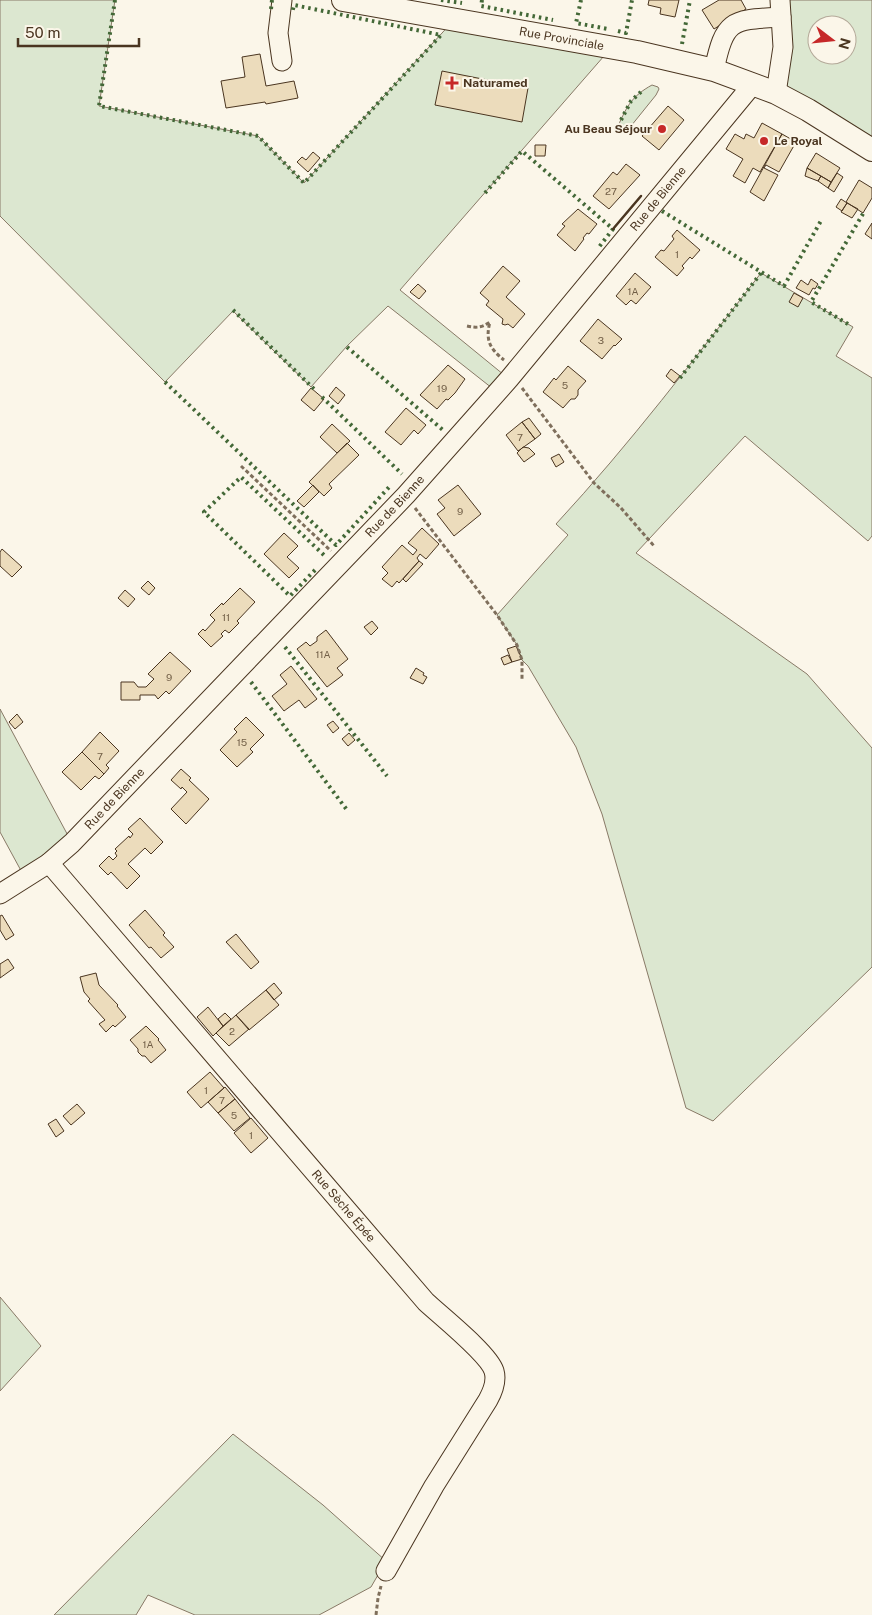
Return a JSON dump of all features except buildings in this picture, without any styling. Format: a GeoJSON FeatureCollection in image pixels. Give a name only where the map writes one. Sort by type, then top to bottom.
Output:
{"type":"FeatureCollection","features":[{"type":"Feature","properties":{"kind":"main road","name":"Rue Provinciale"},"geometry":{"type":"LineString","coordinates":[[343,0],[397,5],[637,52],[714,70],[776,93],[808,110],[872,150]]}},
{"type":"Feature","properties":{"kind":"street"},"geometry":{"type":"LineString","coordinates":[[282,0],[278,33],[282,61]]}},
{"type":"Feature","properties":{"kind":"street"},"geometry":{"type":"LineString","coordinates":[[714,70],[722,40],[732,26],[781,9],[783,47],[776,93]]}},
{"type":"Feature","properties":{"kind":"street","name":"Rue de Bienne"},"geometry":{"type":"LineString","coordinates":[[0,894],[48,863],[72,843],[343,563],[406,495],[514,372],[753,84]]}},
{"type":"Feature","properties":{"kind":"street","name":"Rue Sèche Épée"},"geometry":{"type":"LineString","coordinates":[[48,863],[426,1302],[490,1362],[495,1380],[493,1390],[434,1486],[386,1571]]}},
{"type":"Feature","properties":{"kind":"path"},"geometry":{"type":"LineString","coordinates":[[467,326],[482,327],[490,322],[487,333],[491,348],[514,372],[594,483],[621,508],[654,546]]}},
{"type":"Feature","properties":{"kind":"path"},"geometry":{"type":"LineString","coordinates":[[241,466],[343,563]]}},
{"type":"Feature","properties":{"kind":"path"},"geometry":{"type":"LineString","coordinates":[[406,495],[497,615],[517,645],[522,660],[522,680]]}},
{"type":"Feature","properties":{"kind":"path"},"geometry":{"type":"LineString","coordinates":[[376,1615],[378,1598],[386,1571]]}},
{"type":"Feature","properties":{"kind":"green space"},"geometry":{"type":"Polygon","coordinates":[[[0,0],[115,0],[99,106],[258,136],[304,183],[454,20],[611,48],[400,290],[509,379],[497,392],[388,306],[347,346],[311,387],[233,311],[165,382],[0,216],[0,0]]]}},
{"type":"Feature","properties":{"kind":"green space"},"geometry":{"type":"Polygon","coordinates":[[[780,0],[872,0],[872,150],[776,93],[780,0]]]}},
{"type":"Feature","properties":{"kind":"green space"},"geometry":{"type":"Polygon","coordinates":[[[652,85],[659,89],[656,95],[627,131],[620,131],[618,126],[631,102],[652,85]]]}},
{"type":"Feature","properties":{"kind":"green space"},"geometry":{"type":"Polygon","coordinates":[[[761,273],[853,327],[836,356],[872,378],[872,536],[868,541],[745,436],[636,553],[807,674],[872,748],[872,967],[713,1121],[686,1108],[602,814],[576,747],[528,666],[522,660],[517,645],[497,615],[568,535],[556,524],[636,432],[761,273]]]}},
{"type":"Feature","properties":{"kind":"green space"},"geometry":{"type":"Polygon","coordinates":[[[0,709],[72,843],[25,878],[0,832],[0,709]]]}},
{"type":"Feature","properties":{"kind":"green space"},"geometry":{"type":"Polygon","coordinates":[[[0,1297],[41,1346],[0,1391],[0,1297]]]}},
{"type":"Feature","properties":{"kind":"green space"},"geometry":{"type":"Polygon","coordinates":[[[233,1434],[323,1505],[386,1561],[371,1587],[319,1615],[195,1615],[148,1595],[136,1615],[54,1615],[233,1434]]]}},
{"type":"Feature","properties":{"kind":"hedge"},"geometry":{"type":"LineString","coordinates":[[115,0],[99,106],[258,136],[304,183],[441,35],[294,5],[292,13]]}},
{"type":"Feature","properties":{"kind":"hedge"},"geometry":{"type":"LineString","coordinates":[[271,9],[272,0]]}},
{"type":"Feature","properties":{"kind":"hedge"},"geometry":{"type":"LineString","coordinates":[[441,0],[462,3]]}},
{"type":"Feature","properties":{"kind":"hedge"},"geometry":{"type":"LineString","coordinates":[[482,0],[481,6],[553,20]]}},
{"type":"Feature","properties":{"kind":"hedge"},"geometry":{"type":"LineString","coordinates":[[581,0],[576,23],[608,29]]}},
{"type":"Feature","properties":{"kind":"hedge"},"geometry":{"type":"LineString","coordinates":[[618,31],[626,33],[632,0]]}},
{"type":"Feature","properties":{"kind":"hedge"},"geometry":{"type":"LineString","coordinates":[[682,44],[690,0]]}},
{"type":"Feature","properties":{"kind":"hedge"},"geometry":{"type":"LineString","coordinates":[[621,120],[631,101],[643,90]]}},
{"type":"Feature","properties":{"kind":"hedge"},"geometry":{"type":"LineString","coordinates":[[485,193],[522,151],[613,229],[599,247]]}},
{"type":"Feature","properties":{"kind":"hedge"},"geometry":{"type":"LineString","coordinates":[[662,211],[784,286],[822,219]]}},
{"type":"Feature","properties":{"kind":"hedge"},"geometry":{"type":"LineString","coordinates":[[848,324],[811,302],[864,212]]}},
{"type":"Feature","properties":{"kind":"hedge"},"geometry":{"type":"LineString","coordinates":[[680,378],[761,273]]}},
{"type":"Feature","properties":{"kind":"hedge"},"geometry":{"type":"LineString","coordinates":[[233,310],[314,389]]}},
{"type":"Feature","properties":{"kind":"hedge"},"geometry":{"type":"LineString","coordinates":[[347,347],[444,431]]}},
{"type":"Feature","properties":{"kind":"hedge"},"geometry":{"type":"LineString","coordinates":[[165,382],[336,545],[391,485]]}},
{"type":"Feature","properties":{"kind":"hedge"},"geometry":{"type":"LineString","coordinates":[[322,397],[402,474]]}},
{"type":"Feature","properties":{"kind":"hedge"},"geometry":{"type":"LineString","coordinates":[[315,570],[290,596],[204,512],[241,477],[326,557]]}},
{"type":"Feature","properties":{"kind":"hedge"},"geometry":{"type":"LineString","coordinates":[[285,647],[387,776]]}},
{"type":"Feature","properties":{"kind":"hedge"},"geometry":{"type":"LineString","coordinates":[[251,682],[347,810]]}},
{"type":"Feature","properties":{"kind":"wall"},"geometry":{"type":"LineString","coordinates":[[613,229],[641,196]]}},
{"type":"Feature","properties":{"kind":"place","name":"Naturamed"},"geometry":{"type":"Point","coordinates":[452,83]}},
{"type":"Feature","properties":{"kind":"place","name":"Au Beau Séjour"},"geometry":{"type":"Point","coordinates":[662,129]}},
{"type":"Feature","properties":{"kind":"place","name":"Le Royal"},"geometry":{"type":"Point","coordinates":[764,141]}}]}
